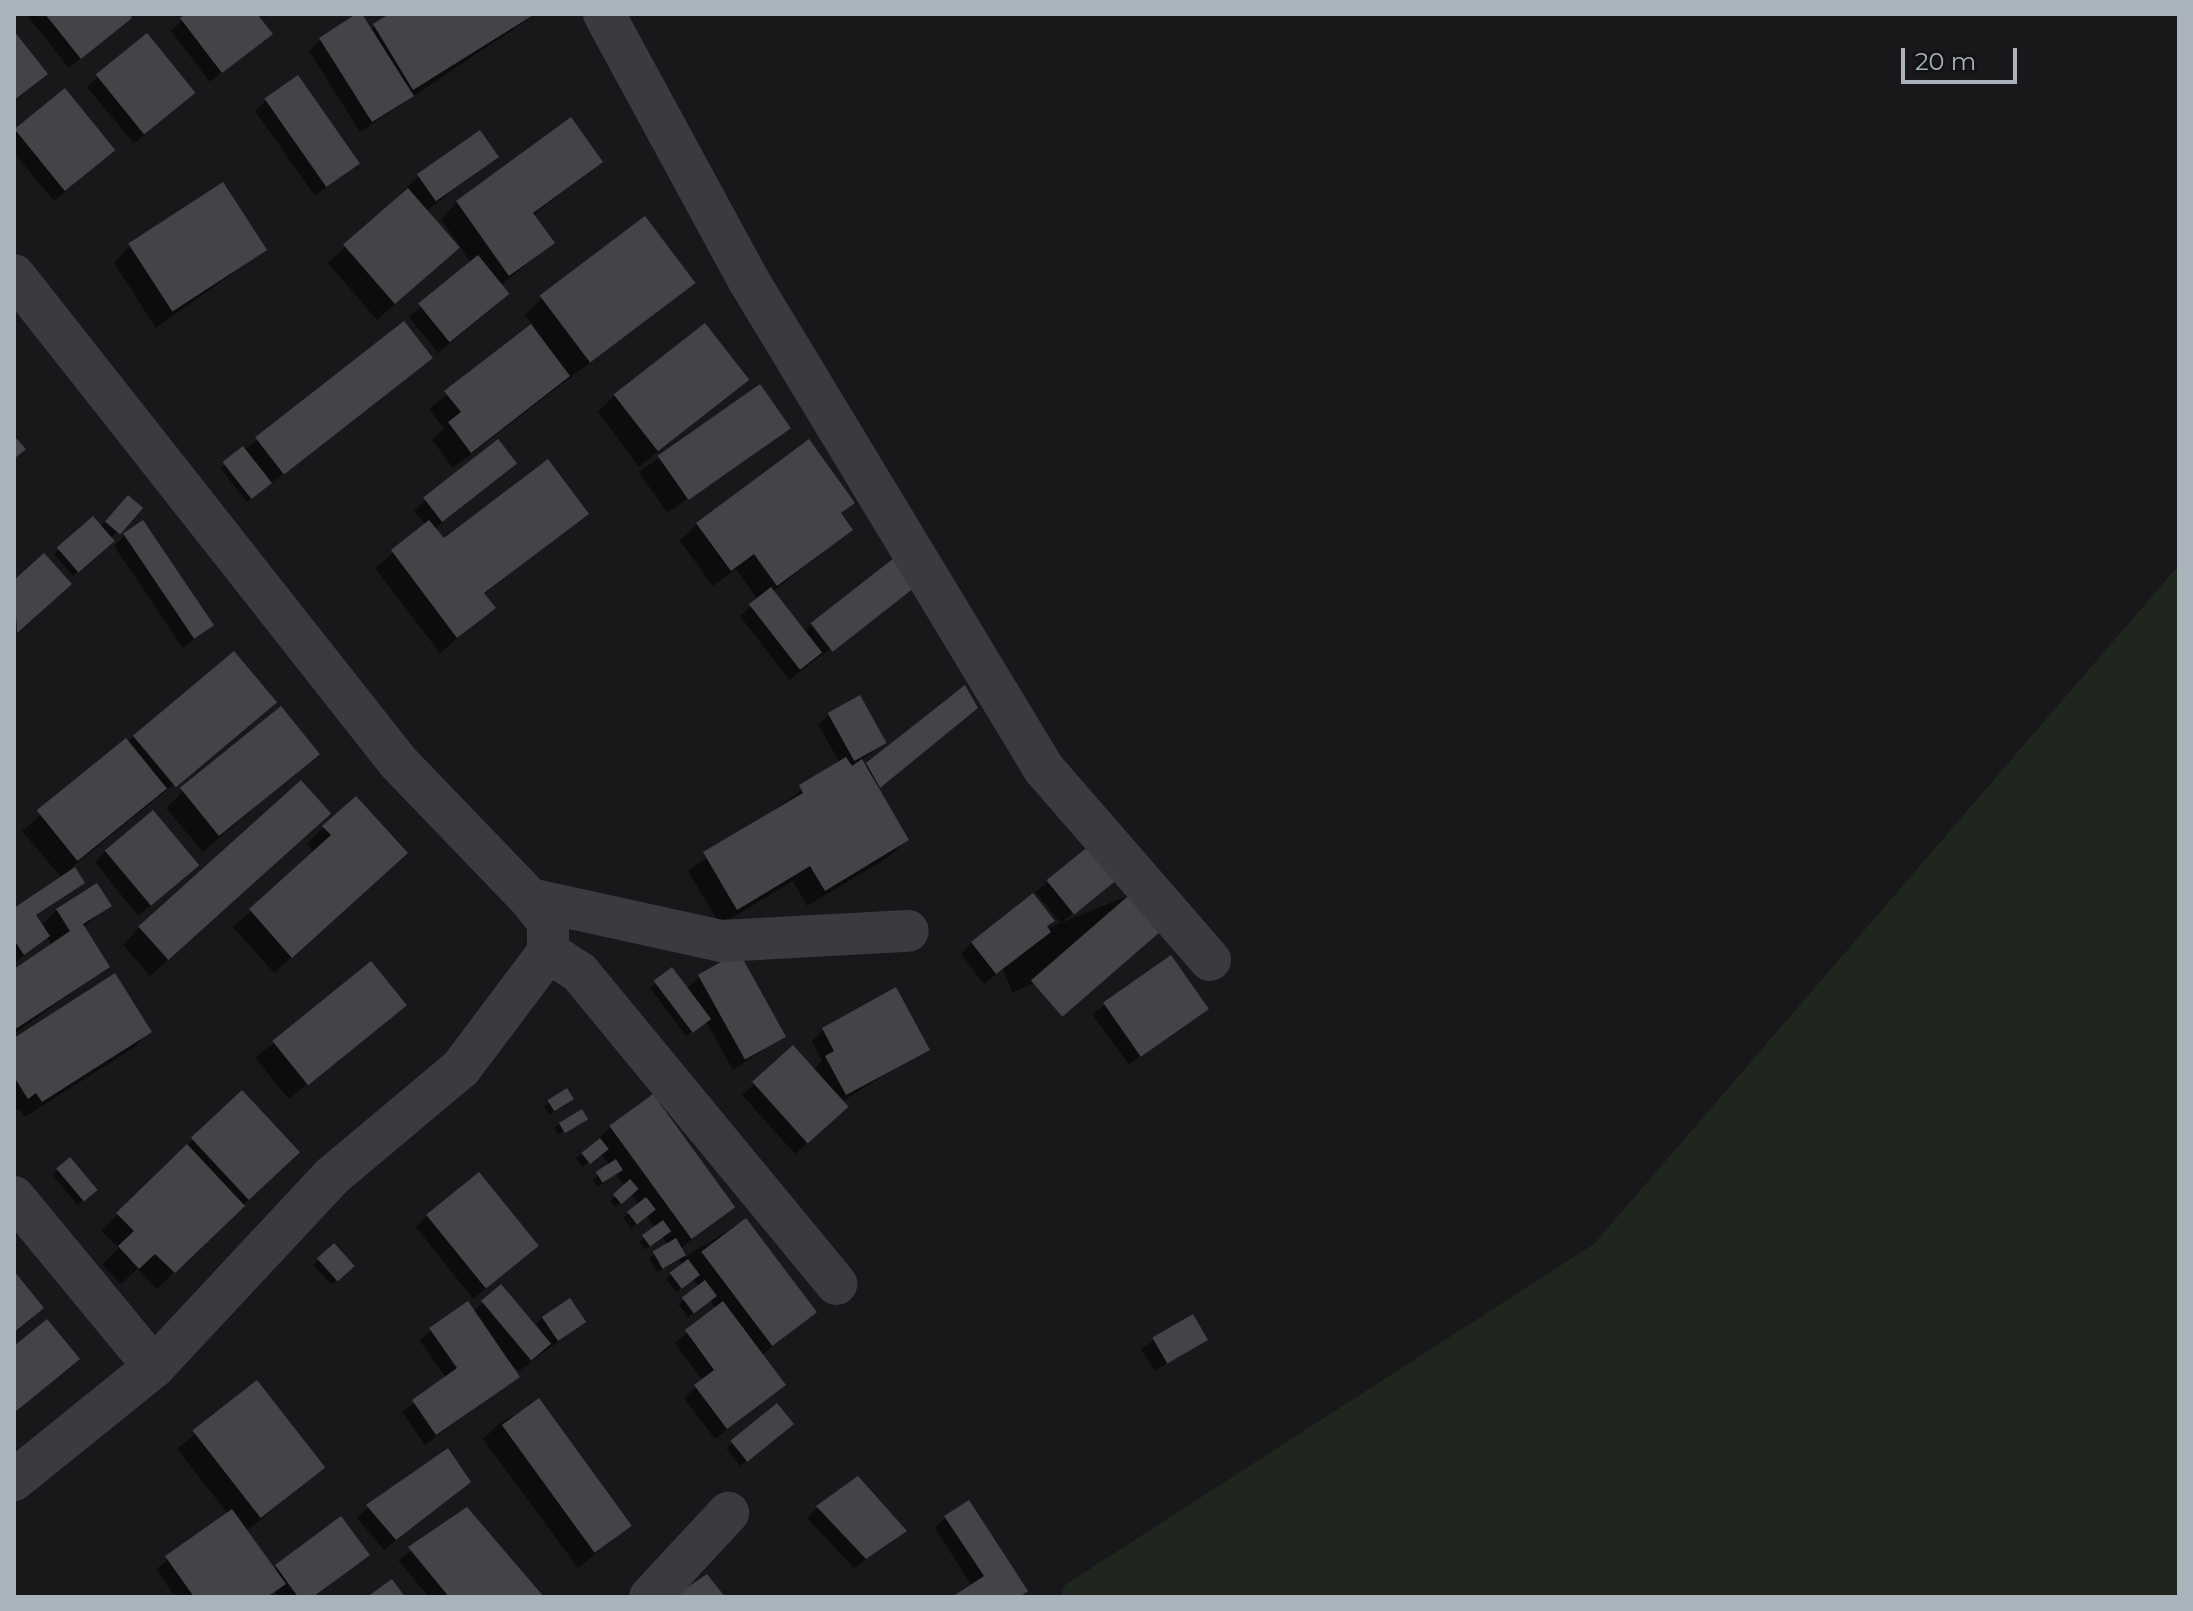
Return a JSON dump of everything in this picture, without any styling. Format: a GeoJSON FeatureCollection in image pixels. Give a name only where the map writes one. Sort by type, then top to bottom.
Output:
{"type":"FeatureCollection","features":[{"type":"Feature","properties":{"kind":"street"},"geometry":{"type":"LineString","coordinates":[[604,14],[749,281],[1044,769],[1210,960]]}},
{"type":"Feature","properties":{"kind":"street"},"geometry":{"type":"LineString","coordinates":[[14,275],[398,762],[530,899],[548,922],[548,952],[461,1068],[331,1177],[154,1367],[14,1480]]}},
{"type":"Feature","properties":{"kind":"street"},"geometry":{"type":"LineString","coordinates":[[530,899],[721,941],[908,931]]}},
{"type":"Feature","properties":{"kind":"street"},"geometry":{"type":"LineString","coordinates":[[548,952],[580,973],[836,1284]]}},
{"type":"Feature","properties":{"kind":"street"},"geometry":{"type":"LineString","coordinates":[[14,1197],[154,1367]]}},
{"type":"Feature","properties":{"kind":"street"},"geometry":{"type":"LineString","coordinates":[[650,1597],[728,1513]]}},
{"type":"Feature","properties":{"kind":"shaded area"},"geometry":{"type":"Polygon","coordinates":[[[2179,565],[2179,1597],[1060,1597],[1065,1585],[1594,1244],[2179,565]]]}},
{"type":"Feature","properties":{"kind":"building"},"geometry":{"type":"Polygon","coordinates":[[[45,14],[129,14],[132,18],[81,59],[45,14]]]}},
{"type":"Feature","properties":{"kind":"building"},"geometry":{"type":"Polygon","coordinates":[[[186,14],[257,14],[273,34],[222,73],[180,18],[186,14]]]}},
{"type":"Feature","properties":{"kind":"building"},"geometry":{"type":"Polygon","coordinates":[[[356,14],[362,14],[414,96],[372,122],[319,38],[356,14]]]}},
{"type":"Feature","properties":{"kind":"building"},"geometry":{"type":"Polygon","coordinates":[[[389,14],[535,14],[413,90],[373,24],[389,14]]]}},
{"type":"Feature","properties":{"kind":"building"},"geometry":{"type":"Polygon","coordinates":[[[14,31],[48,74],[14,100],[14,31]]]}},
{"type":"Feature","properties":{"kind":"building"},"geometry":{"type":"Polygon","coordinates":[[[147,33],[195,93],[144,134],[96,75],[147,33]]]}},
{"type":"Feature","properties":{"kind":"building"},"geometry":{"type":"Polygon","coordinates":[[[298,75],[360,163],[326,187],[264,99],[298,75]]]}},
{"type":"Feature","properties":{"kind":"building"},"geometry":{"type":"Polygon","coordinates":[[[65,88],[115,150],[65,191],[14,129],[65,88]]]}},
{"type":"Feature","properties":{"kind":"building"},"geometry":{"type":"Polygon","coordinates":[[[571,117],[603,162],[533,213],[555,243],[509,276],[456,201],[571,117]]]}},
{"type":"Feature","properties":{"kind":"building"},"geometry":{"type":"Polygon","coordinates":[[[480,130],[499,157],[436,201],[417,174],[480,130]]]}},
{"type":"Feature","properties":{"kind":"building"},"geometry":{"type":"Polygon","coordinates":[[[223,182],[267,250],[172,311],[128,244],[223,182]]]}},
{"type":"Feature","properties":{"kind":"building"},"geometry":{"type":"Polygon","coordinates":[[[408,188],[460,248],[395,304],[343,244],[408,188]]]}},
{"type":"Feature","properties":{"kind":"building"},"geometry":{"type":"Polygon","coordinates":[[[645,216],[696,283],[590,363],[540,295],[645,216]]]}},
{"type":"Feature","properties":{"kind":"building"},"geometry":{"type":"Polygon","coordinates":[[[478,255],[509,294],[450,342],[418,303],[478,255]]]}},
{"type":"Feature","properties":{"kind":"building"},"geometry":{"type":"Polygon","coordinates":[[[404,321],[433,358],[284,474],[255,437],[404,321]]]}},
{"type":"Feature","properties":{"kind":"building"},"geometry":{"type":"Polygon","coordinates":[[[705,323],[749,380],[658,451],[614,394],[705,323]]]}},
{"type":"Feature","properties":{"kind":"building"},"geometry":{"type":"Polygon","coordinates":[[[531,324],[570,376],[471,453],[448,422],[461,412],[444,391],[531,324]]]}},
{"type":"Feature","properties":{"kind":"building"},"geometry":{"type":"Polygon","coordinates":[[[760,384],[791,428],[689,500],[658,456],[760,384]]]}},
{"type":"Feature","properties":{"kind":"building"},"geometry":{"type":"Polygon","coordinates":[[[14,436],[26,449],[14,459],[14,436]]]}},
{"type":"Feature","properties":{"kind":"building"},"geometry":{"type":"Polygon","coordinates":[[[498,439],[517,463],[442,522],[423,497],[498,439]]]}},
{"type":"Feature","properties":{"kind":"building"},"geometry":{"type":"Polygon","coordinates":[[[809,439],[855,503],[841,513],[853,530],[777,586],[754,554],[731,571],[696,523],[809,439]]]}},
{"type":"Feature","properties":{"kind":"building"},"geometry":{"type":"Polygon","coordinates":[[[243,446],[272,483],[251,499],[223,462],[243,446]]]}},
{"type":"Feature","properties":{"kind":"building"},"geometry":{"type":"Polygon","coordinates":[[[548,459],[589,514],[484,593],[496,608],[457,638],[391,550],[429,520],[444,538],[548,459]]]}},
{"type":"Feature","properties":{"kind":"building"},"geometry":{"type":"Polygon","coordinates":[[[128,495],[143,508],[120,535],[105,521],[128,495]]]}},
{"type":"Feature","properties":{"kind":"building"},"geometry":{"type":"Polygon","coordinates":[[[93,516],[115,541],[78,572],[57,547],[93,516]]]}},
{"type":"Feature","properties":{"kind":"building"},"geometry":{"type":"Polygon","coordinates":[[[143,520],[214,625],[194,639],[123,533],[143,520]]]}},
{"type":"Feature","properties":{"kind":"building"},"geometry":{"type":"Polygon","coordinates":[[[44,553],[72,584],[17,633],[14,580],[44,553]]]}},
{"type":"Feature","properties":{"kind":"building"},"geometry":{"type":"Polygon","coordinates":[[[894,558],[916,586],[833,652],[810,623],[894,558]]]}},
{"type":"Feature","properties":{"kind":"building"},"geometry":{"type":"Polygon","coordinates":[[[771,587],[822,652],[800,670],[749,604],[771,587]]]}},
{"type":"Feature","properties":{"kind":"building"},"geometry":{"type":"Polygon","coordinates":[[[234,651],[277,702],[176,787],[133,736],[234,651]]]}},
{"type":"Feature","properties":{"kind":"building"},"geometry":{"type":"Polygon","coordinates":[[[965,685],[978,708],[880,788],[866,763],[965,685]]]}},
{"type":"Feature","properties":{"kind":"building"},"geometry":{"type":"Polygon","coordinates":[[[860,695],[887,743],[854,761],[828,713],[860,695]]]}},
{"type":"Feature","properties":{"kind":"building"},"geometry":{"type":"Polygon","coordinates":[[[281,706],[320,754],[219,836],[180,788],[281,706]]]}},
{"type":"Feature","properties":{"kind":"building"},"geometry":{"type":"Polygon","coordinates":[[[126,738],[167,789],[78,861],[37,810],[126,738]]]}},
{"type":"Feature","properties":{"kind":"building"},"geometry":{"type":"Polygon","coordinates":[[[846,757],[852,766],[862,759],[909,840],[825,891],[810,866],[737,910],[703,852],[803,793],[799,785],[846,757]]]}},
{"type":"Feature","properties":{"kind":"building"},"geometry":{"type":"Polygon","coordinates":[[[301,780],[331,813],[168,960],[138,927],[301,780]]]}},
{"type":"Feature","properties":{"kind":"building"},"geometry":{"type":"Polygon","coordinates":[[[356,796],[408,853],[292,958],[249,909],[331,835],[322,826],[356,796]]]}},
{"type":"Feature","properties":{"kind":"building"},"geometry":{"type":"Polygon","coordinates":[[[153,810],[199,865],[151,906],[105,850],[153,810]]]}},
{"type":"Feature","properties":{"kind":"building"},"geometry":{"type":"Polygon","coordinates":[[[1090,845],[1118,879],[1074,914],[1046,880],[1090,845]]]}},
{"type":"Feature","properties":{"kind":"building"},"geometry":{"type":"Polygon","coordinates":[[[75,867],[85,883],[36,915],[50,936],[24,955],[14,940],[14,908],[75,867]]]}},
{"type":"Feature","properties":{"kind":"building"},"geometry":{"type":"Polygon","coordinates":[[[97,883],[112,906],[83,924],[110,967],[14,1030],[14,969],[70,931],[56,909],[97,883]]]}},
{"type":"Feature","properties":{"kind":"building"},"geometry":{"type":"Polygon","coordinates":[[[1135,890],[1166,926],[1062,1017],[1031,981],[1135,890]]]}},
{"type":"Feature","properties":{"kind":"building"},"geometry":{"type":"Polygon","coordinates":[[[1033,893],[1055,921],[1047,926],[1051,932],[996,974],[971,942],[1033,893]]]}},
{"type":"Feature","properties":{"kind":"building"},"geometry":{"type":"Polygon","coordinates":[[[739,952],[786,1037],[745,1060],[698,975],[739,952]]]}},
{"type":"Feature","properties":{"kind":"building"},"geometry":{"type":"Polygon","coordinates":[[[1171,955],[1209,1009],[1141,1057],[1103,1003],[1171,955]]]}},
{"type":"Feature","properties":{"kind":"building"},"geometry":{"type":"Polygon","coordinates":[[[371,961],[407,1005],[308,1085],[272,1041],[371,961]]]}},
{"type":"Feature","properties":{"kind":"building"},"geometry":{"type":"Polygon","coordinates":[[[672,967],[711,1019],[693,1033],[654,981],[672,967]]]}},
{"type":"Feature","properties":{"kind":"building"},"geometry":{"type":"Polygon","coordinates":[[[115,973],[152,1032],[42,1102],[36,1093],[28,1099],[14,1077],[14,1038],[115,973]]]}},
{"type":"Feature","properties":{"kind":"building"},"geometry":{"type":"Polygon","coordinates":[[[896,987],[930,1050],[846,1095],[825,1056],[834,1051],[822,1028],[896,987]]]}},
{"type":"Feature","properties":{"kind":"building"},"geometry":{"type":"Polygon","coordinates":[[[793,1045],[849,1107],[808,1143],[752,1082],[793,1045]]]}},
{"type":"Feature","properties":{"kind":"building"},"geometry":{"type":"Polygon","coordinates":[[[567,1088],[574,1099],[554,1111],[547,1100],[567,1088]]]}},
{"type":"Feature","properties":{"kind":"building"},"geometry":{"type":"Polygon","coordinates":[[[242,1090],[300,1152],[249,1200],[191,1138],[242,1090]]]}},
{"type":"Feature","properties":{"kind":"building"},"geometry":{"type":"Polygon","coordinates":[[[653,1094],[735,1207],[692,1239],[609,1126],[653,1094]]]}},
{"type":"Feature","properties":{"kind":"building"},"geometry":{"type":"Polygon","coordinates":[[[582,1109],[588,1119],[565,1133],[559,1123],[582,1109]]]}},
{"type":"Feature","properties":{"kind":"building"},"geometry":{"type":"Polygon","coordinates":[[[600,1138],[609,1149],[590,1164],[581,1153],[600,1138]]]}},
{"type":"Feature","properties":{"kind":"building"},"geometry":{"type":"Polygon","coordinates":[[[187,1144],[245,1206],[175,1273],[155,1254],[139,1269],[118,1246],[134,1231],[116,1213],[187,1144]]]}},
{"type":"Feature","properties":{"kind":"building"},"geometry":{"type":"Polygon","coordinates":[[[70,1157],[98,1190],[84,1202],[56,1169],[70,1157]]]}},
{"type":"Feature","properties":{"kind":"building"},"geometry":{"type":"Polygon","coordinates":[[[616,1159],[623,1170],[603,1183],[596,1172],[616,1159]]]}},
{"type":"Feature","properties":{"kind":"building"},"geometry":{"type":"Polygon","coordinates":[[[479,1172],[539,1246],[486,1289],[426,1215],[479,1172]]]}},
{"type":"Feature","properties":{"kind":"building"},"geometry":{"type":"Polygon","coordinates":[[[630,1179],[639,1189],[622,1204],[613,1194],[630,1179]]]}},
{"type":"Feature","properties":{"kind":"building"},"geometry":{"type":"Polygon","coordinates":[[[646,1197],[656,1210],[637,1224],[627,1212],[646,1197]]]}},
{"type":"Feature","properties":{"kind":"building"},"geometry":{"type":"Polygon","coordinates":[[[746,1218],[817,1312],[772,1346],[701,1252],[746,1218]]]}},
{"type":"Feature","properties":{"kind":"building"},"geometry":{"type":"Polygon","coordinates":[[[663,1220],[671,1231],[650,1247],[642,1235],[663,1220]]]}},
{"type":"Feature","properties":{"kind":"building"},"geometry":{"type":"Polygon","coordinates":[[[676,1238],[686,1255],[663,1269],[653,1252],[676,1238]]]}},
{"type":"Feature","properties":{"kind":"building"},"geometry":{"type":"Polygon","coordinates":[[[334,1243],[355,1266],[338,1281],[317,1258],[334,1243]]]}},
{"type":"Feature","properties":{"kind":"building"},"geometry":{"type":"Polygon","coordinates":[[[688,1259],[700,1275],[682,1289],[670,1273],[688,1259]]]}},
{"type":"Feature","properties":{"kind":"building"},"geometry":{"type":"Polygon","coordinates":[[[14,1271],[44,1308],[14,1332],[14,1271]]]}},
{"type":"Feature","properties":{"kind":"building"},"geometry":{"type":"Polygon","coordinates":[[[705,1280],[717,1296],[694,1313],[682,1297],[705,1280]]]}},
{"type":"Feature","properties":{"kind":"building"},"geometry":{"type":"Polygon","coordinates":[[[501,1284],[551,1344],[531,1360],[481,1301],[501,1284]]]}},
{"type":"Feature","properties":{"kind":"building"},"geometry":{"type":"Polygon","coordinates":[[[570,1298],[586,1322],[558,1341],[542,1317],[570,1298]]]}},
{"type":"Feature","properties":{"kind":"building"},"geometry":{"type":"Polygon","coordinates":[[[468,1301],[520,1377],[436,1435],[412,1400],[457,1368],[429,1328],[468,1301]]]}},
{"type":"Feature","properties":{"kind":"building"},"geometry":{"type":"Polygon","coordinates":[[[723,1301],[786,1385],[727,1429],[694,1385],[714,1370],[685,1330],[723,1301]]]}},
{"type":"Feature","properties":{"kind":"building"},"geometry":{"type":"Polygon","coordinates":[[[1193,1314],[1208,1340],[1167,1363],[1152,1338],[1193,1314]]]}},
{"type":"Feature","properties":{"kind":"building"},"geometry":{"type":"Polygon","coordinates":[[[47,1319],[80,1359],[14,1413],[14,1346],[47,1319]]]}},
{"type":"Feature","properties":{"kind":"building"},"geometry":{"type":"Polygon","coordinates":[[[257,1380],[325,1467],[261,1518],[192,1430],[257,1380]]]}},
{"type":"Feature","properties":{"kind":"building"},"geometry":{"type":"Polygon","coordinates":[[[539,1398],[632,1526],[595,1553],[502,1425],[539,1398]]]}},
{"type":"Feature","properties":{"kind":"building"},"geometry":{"type":"Polygon","coordinates":[[[777,1403],[794,1424],[747,1462],[730,1441],[777,1403]]]}},
{"type":"Feature","properties":{"kind":"building"},"geometry":{"type":"Polygon","coordinates":[[[448,1448],[471,1482],[396,1540],[366,1505],[448,1448]]]}},
{"type":"Feature","properties":{"kind":"building"},"geometry":{"type":"Polygon","coordinates":[[[858,1476],[907,1531],[866,1559],[816,1506],[858,1476]]]}},
{"type":"Feature","properties":{"kind":"building"},"geometry":{"type":"Polygon","coordinates":[[[969,1500],[1028,1591],[1019,1597],[952,1597],[984,1576],[944,1516],[969,1500]]]}},
{"type":"Feature","properties":{"kind":"building"},"geometry":{"type":"Polygon","coordinates":[[[467,1507],[544,1597],[449,1597],[408,1547],[467,1507]]]}},
{"type":"Feature","properties":{"kind":"building"},"geometry":{"type":"Polygon","coordinates":[[[232,1509],[286,1584],[267,1597],[194,1597],[165,1556],[232,1509]]]}},
{"type":"Feature","properties":{"kind":"building"},"geometry":{"type":"Polygon","coordinates":[[[341,1516],[370,1555],[313,1597],[298,1597],[275,1565],[341,1516]]]}},
{"type":"Feature","properties":{"kind":"building"},"geometry":{"type":"Polygon","coordinates":[[[707,1574],[725,1597],[673,1597],[707,1574]]]}},
{"type":"Feature","properties":{"kind":"building"},"geometry":{"type":"Polygon","coordinates":[[[392,1579],[405,1597],[367,1597],[392,1579]]]}}]}
